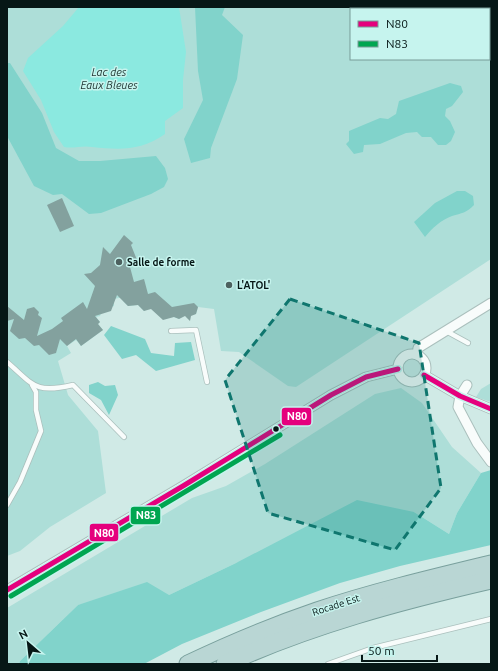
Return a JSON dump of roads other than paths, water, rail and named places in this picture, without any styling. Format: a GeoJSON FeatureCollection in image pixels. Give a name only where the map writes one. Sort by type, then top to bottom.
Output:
{"type":"FeatureCollection","features":[{"type":"Feature","properties":{"kind":"highway","name":"Rocade Est"},"geometry":{"type":"LineString","coordinates":[[188,664],[232,644],[317,611],[421,580],[491,564]]}},
{"type":"Feature","properties":{"kind":"highway","name":"Rocade Est"},"geometry":{"type":"LineString","coordinates":[[225,664],[280,641],[328,624],[419,597],[491,580]]}},
{"type":"Feature","properties":{"kind":"street"},"geometry":{"type":"LineString","coordinates":[[417,355],[418,348],[491,303]]}},
{"type":"Feature","properties":{"kind":"street"},"geometry":{"type":"LineString","coordinates":[[408,355],[417,355],[426,363],[424,376],[418,381],[409,382],[401,377],[398,369],[399,364],[404,357],[408,355]]}},
{"type":"Feature","properties":{"kind":"street"},"geometry":{"type":"LineString","coordinates":[[7,590],[183,486],[331,395],[366,377],[398,369]]}},
{"type":"Feature","properties":{"kind":"street"},"geometry":{"type":"LineString","coordinates":[[424,376],[460,396],[491,409]]}},
{"type":"Feature","properties":{"kind":"street"},"geometry":{"type":"LineString","coordinates":[[467,385],[460,396],[458,406],[477,443],[491,462]]}},
{"type":"Feature","properties":{"kind":"lane"},"geometry":{"type":"LineString","coordinates":[[171,331],[196,330],[207,382]]}},
{"type":"Feature","properties":{"kind":"lane"},"geometry":{"type":"LineString","coordinates":[[445,330],[468,344]]}},
{"type":"Feature","properties":{"kind":"lane"},"geometry":{"type":"LineString","coordinates":[[7,362],[32,385],[36,392],[36,410],[41,431],[20,482],[7,505]]}},
{"type":"Feature","properties":{"kind":"lane"},"geometry":{"type":"LineString","coordinates":[[32,385],[47,389],[73,385],[124,437]]}},
{"type":"Feature","properties":{"kind":"lane"},"geometry":{"type":"LineString","coordinates":[[328,664],[373,648],[491,619]]}},
{"type":"Feature","properties":{"kind":"water","name":"Lac des Eaux Bleues"},"geometry":{"type":"Polygon","coordinates":[[[79,7],[179,7],[186,52],[183,80],[183,108],[165,121],[165,134],[156,140],[147,144],[121,149],[88,147],[71,148],[64,147],[54,132],[41,100],[23,71],[28,58],[63,26],[79,7]]]}},
{"type":"Feature","properties":{"kind":"place","name":"Salle de forme"},"geometry":{"type":"Point","coordinates":[119,262]}},
{"type":"Feature","properties":{"kind":"place","name":"L'ATOL'"},"geometry":{"type":"Point","coordinates":[229,285]}}]}
